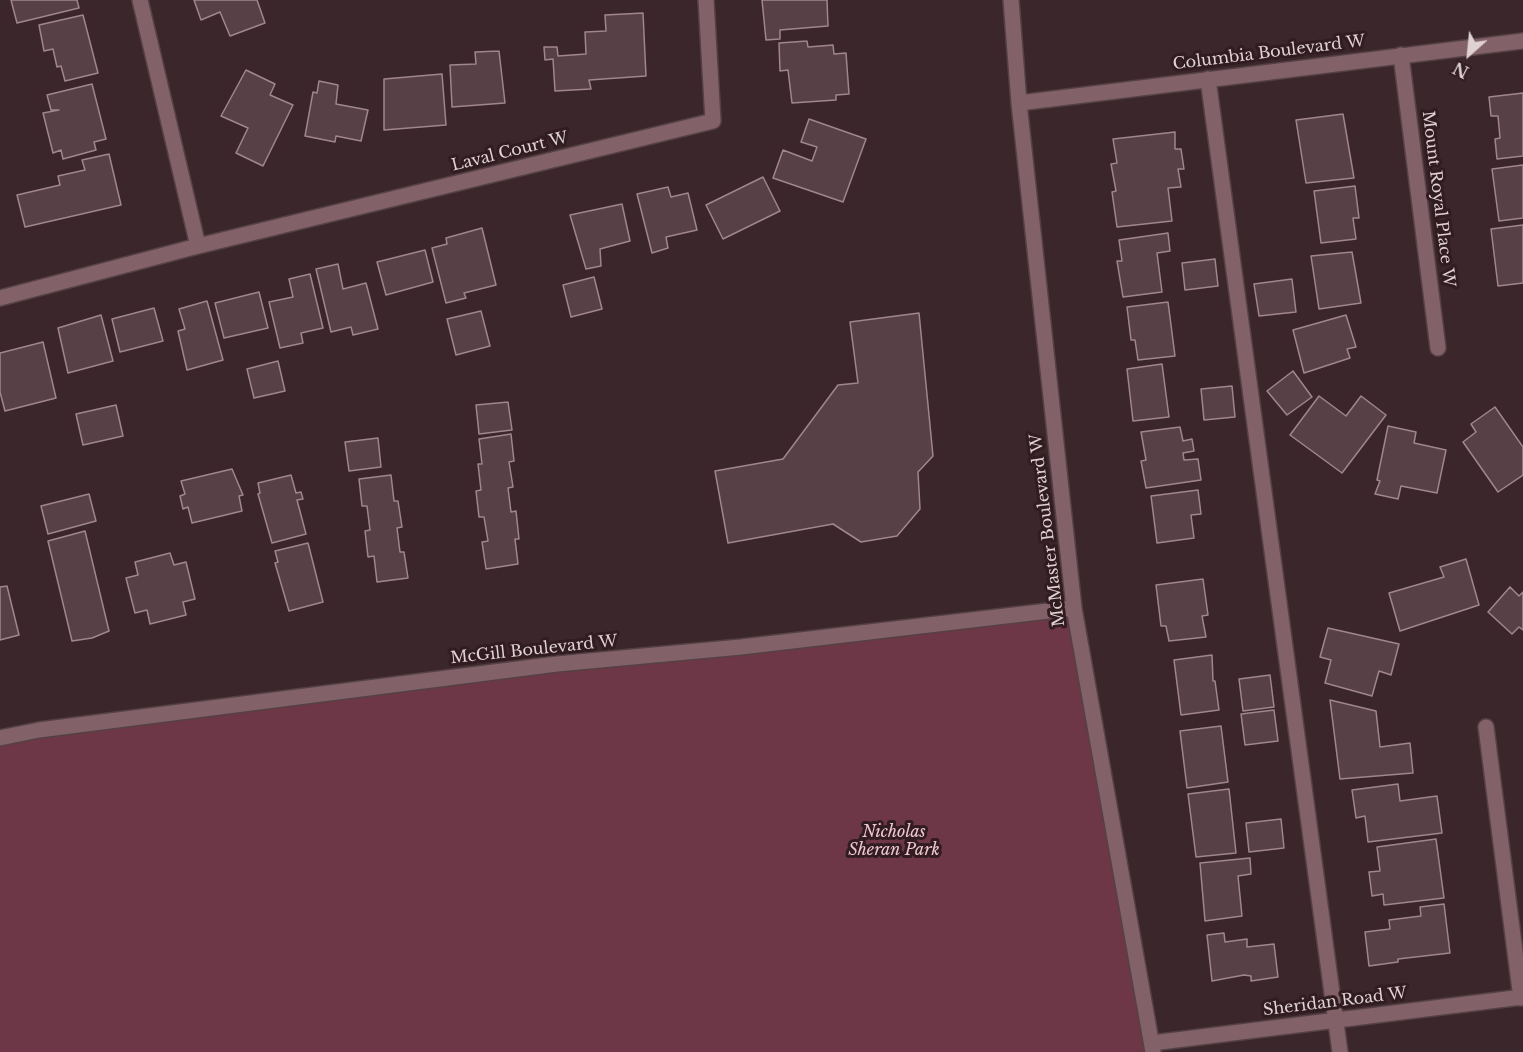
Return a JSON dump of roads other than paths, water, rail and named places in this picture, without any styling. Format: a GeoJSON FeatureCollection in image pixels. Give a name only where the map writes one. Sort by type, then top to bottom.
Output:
{"type":"FeatureCollection","features":[{"type":"Feature","properties":{"kind":"street"},"geometry":{"type":"LineString","coordinates":[[140,0],[198,246]]}},
{"type":"Feature","properties":{"kind":"street","name":"Laval Court W"},"geometry":{"type":"LineString","coordinates":[[0,298],[198,246],[713,121],[706,0]]}},
{"type":"Feature","properties":{"kind":"street","name":"McMaster Boulevard W"},"geometry":{"type":"LineString","coordinates":[[1011,0],[1019,103],[1074,608],[1152,1048]]}},
{"type":"Feature","properties":{"kind":"street","name":"Columbia Boulevard W"},"geometry":{"type":"LineString","coordinates":[[1019,103],[1523,41]]}},
{"type":"Feature","properties":{"kind":"street","name":"Mount Royal Place W"},"geometry":{"type":"LineString","coordinates":[[1401,55],[1438,348]]}},
{"type":"Feature","properties":{"kind":"street"},"geometry":{"type":"LineString","coordinates":[[1208,79],[1341,1052]]}},
{"type":"Feature","properties":{"kind":"street","name":"McGill Boulevard W"},"geometry":{"type":"LineString","coordinates":[[0,738],[39,730],[557,664],[741,647],[1074,608]]}},
{"type":"Feature","properties":{"kind":"street"},"geometry":{"type":"LineString","coordinates":[[1486,727],[1522,998]]}},
{"type":"Feature","properties":{"kind":"street","name":"Sheridan Road W"},"geometry":{"type":"LineString","coordinates":[[1152,1048],[1336,1020],[1522,998]]}},
{"type":"Feature","properties":{"kind":"park label","name":"Nicholas Sheran Park"},"geometry":{"type":"Point","coordinates":[894,841]}}]}
